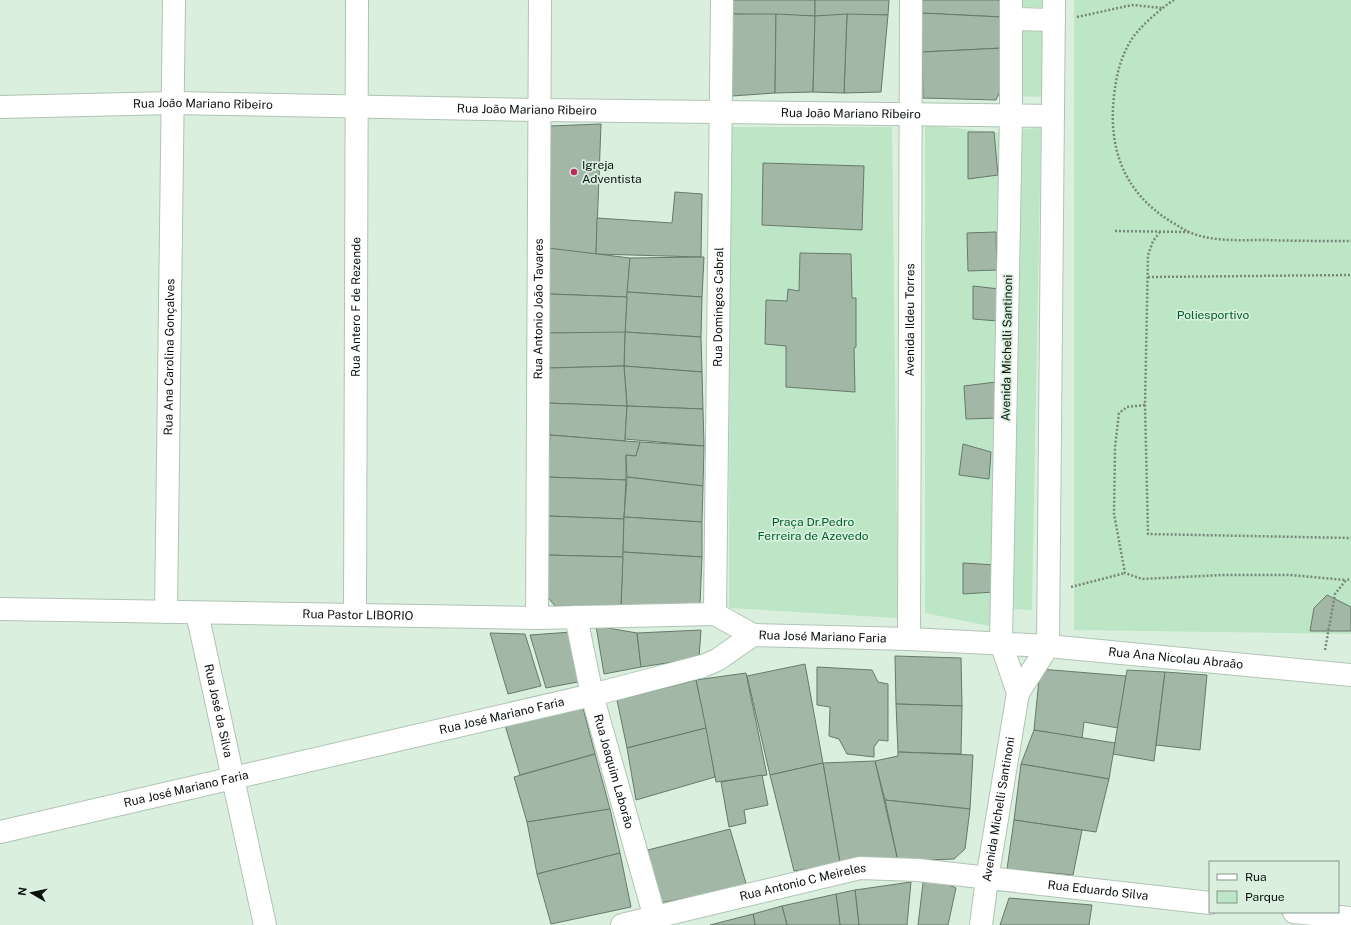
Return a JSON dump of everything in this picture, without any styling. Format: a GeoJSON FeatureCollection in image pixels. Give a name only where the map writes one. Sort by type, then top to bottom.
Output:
{"type":"FeatureCollection","features":[{"type":"Feature","properties":{"kind":"street","name":"Rua Ana Carolina Gonçalves"},"geometry":{"type":"LineString","coordinates":[[166,612],[174,0]]}},
{"type":"Feature","properties":{"kind":"street","name":"Rua Antero F de Rezende"},"geometry":{"type":"LineString","coordinates":[[355,615],[357,0]]}},
{"type":"Feature","properties":{"kind":"street","name":"Rua Antonio João Tavares"},"geometry":{"type":"LineString","coordinates":[[537,618],[540,0]]}},
{"type":"Feature","properties":{"kind":"street","name":"Rua Domingos Cabral"},"geometry":{"type":"LineString","coordinates":[[715,614],[722,0]]}},
{"type":"Feature","properties":{"kind":"street","name":"Avenida Ildeu Torres"},"geometry":{"type":"LineString","coordinates":[[909,639],[911,0]]}},
{"type":"Feature","properties":{"kind":"street"},"geometry":{"type":"LineString","coordinates":[[1011,10],[1054,10],[1048,646]]}},
{"type":"Feature","properties":{"kind":"street","name":"Avenida Michelli Santinoni"},"geometry":{"type":"LineString","coordinates":[[1011,10],[1011,115],[1001,643],[1018,693]]}},
{"type":"Feature","properties":{"kind":"street","name":"Rua João Mariano Ribeiro"},"geometry":{"type":"LineString","coordinates":[[0,107],[172,103],[540,110],[1053,116]]}},
{"type":"Feature","properties":{"kind":"street","name":"Rua Pastor LIBORIO"},"geometry":{"type":"LineString","coordinates":[[0,609],[537,618],[715,614]]}},
{"type":"Feature","properties":{"kind":"street","name":"Rua José da Silva"},"geometry":{"type":"LineString","coordinates":[[197,613],[265,925]]}},
{"type":"Feature","properties":{"kind":"street"},"geometry":{"type":"LineString","coordinates":[[715,614],[753,635]]}},
{"type":"Feature","properties":{"kind":"street","name":"Rua Joaquim Laborão"},"geometry":{"type":"LineString","coordinates":[[576,617],[592,694],[657,921]]}},
{"type":"Feature","properties":{"kind":"street","name":"Rua José Mariano Faria"},"geometry":{"type":"LineString","coordinates":[[0,832],[592,694],[703,666],[717,660],[753,635],[1001,643]]}},
{"type":"Feature","properties":{"kind":"street","name":"Rua Ana Nicolau Abraão"},"geometry":{"type":"LineString","coordinates":[[1001,643],[1048,646],[1351,675]]}},
{"type":"Feature","properties":{"kind":"street","name":"Avenida Michelli Santinoni"},"geometry":{"type":"LineString","coordinates":[[981,925],[987,879],[1018,693],[1048,646]]}},
{"type":"Feature","properties":{"kind":"street","name":"Rua Antonio C Meireles"},"geometry":{"type":"LineString","coordinates":[[622,925],[657,921],[860,868],[918,870],[987,879]]}},
{"type":"Feature","properties":{"kind":"street","name":"Rua Eduardo Silva"},"geometry":{"type":"LineString","coordinates":[[987,879],[1209,903]]}},
{"type":"Feature","properties":{"kind":"street"},"geometry":{"type":"LineString","coordinates":[[1304,913],[1351,918]]}},
{"type":"Feature","properties":{"kind":"path"},"geometry":{"type":"LineString","coordinates":[[1174,0],[1162,8],[1130,41],[1117,74],[1113,114],[1113,139],[1123,168],[1144,201],[1189,232],[1206,238],[1230,240],[1351,242]]}},
{"type":"Feature","properties":{"kind":"path"},"geometry":{"type":"LineString","coordinates":[[1054,10],[1083,17],[1132,5],[1162,8]]}},
{"type":"Feature","properties":{"kind":"path"},"geometry":{"type":"LineString","coordinates":[[1116,231],[1189,232]]}},
{"type":"Feature","properties":{"kind":"path"},"geometry":{"type":"LineString","coordinates":[[1160,232],[1153,241],[1148,255],[1145,405],[1148,534],[1351,538]]}},
{"type":"Feature","properties":{"kind":"path"},"geometry":{"type":"LineString","coordinates":[[1148,277],[1351,275]]}},
{"type":"Feature","properties":{"kind":"path"},"geometry":{"type":"LineString","coordinates":[[1124,573],[1114,514],[1115,447],[1119,413],[1126,407],[1145,405]]}},
{"type":"Feature","properties":{"kind":"path"},"geometry":{"type":"LineString","coordinates":[[1049,591],[1083,585],[1124,573],[1142,579],[1290,575],[1346,580],[1351,579]]}},
{"type":"Feature","properties":{"kind":"path"},"geometry":{"type":"LineString","coordinates":[[1322,672],[1335,594],[1346,580]]}},
{"type":"Feature","properties":{"kind":"green space"},"geometry":{"type":"Polygon","coordinates":[[[1022,0],[1042,0],[1042,7],[1022,7],[1022,0]]]}},
{"type":"Feature","properties":{"kind":"green space","name":"Poliesportivo"},"geometry":{"type":"Polygon","coordinates":[[[1074,0],[1351,0],[1351,634],[1074,630],[1074,0]]]}},
{"type":"Feature","properties":{"kind":"green space"},"geometry":{"type":"Polygon","coordinates":[[[1043,30],[1043,97],[1019,96],[1019,32],[1043,30]]]}},
{"type":"Feature","properties":{"kind":"green space"},"geometry":{"type":"Polygon","coordinates":[[[925,125],[1003,133],[990,626],[925,613],[925,125]]]}},
{"type":"Feature","properties":{"kind":"green space","name":"Praça Dr.Pedro Ferreira de Azevedo"},"geometry":{"type":"Polygon","coordinates":[[[730,127],[892,127],[898,618],[729,608],[730,127]]]}},
{"type":"Feature","properties":{"kind":"green space"},"geometry":{"type":"Polygon","coordinates":[[[1041,128],[1032,610],[1011,609],[1021,129],[1041,128]]]}},
{"type":"Feature","properties":{"kind":"building"},"geometry":{"type":"Polygon","coordinates":[[[733,0],[815,0],[815,16],[732,14],[733,0]]]}},
{"type":"Feature","properties":{"kind":"building"},"geometry":{"type":"Polygon","coordinates":[[[815,0],[889,0],[888,15],[815,16],[815,0]]]}},
{"type":"Feature","properties":{"kind":"building"},"geometry":{"type":"Polygon","coordinates":[[[921,0],[999,0],[1002,17],[920,13],[921,0]]]}},
{"type":"Feature","properties":{"kind":"building"},"geometry":{"type":"Polygon","coordinates":[[[920,13],[1002,17],[1003,48],[922,52],[920,13]]]}},
{"type":"Feature","properties":{"kind":"building"},"geometry":{"type":"Polygon","coordinates":[[[732,14],[776,14],[775,93],[732,96],[732,14]]]}},
{"type":"Feature","properties":{"kind":"building"},"geometry":{"type":"Polygon","coordinates":[[[776,14],[815,16],[813,92],[775,93],[776,14]]]}},
{"type":"Feature","properties":{"kind":"building"},"geometry":{"type":"Polygon","coordinates":[[[847,14],[888,15],[881,92],[844,93],[847,14]]]}},
{"type":"Feature","properties":{"kind":"building"},"geometry":{"type":"Polygon","coordinates":[[[847,14],[844,93],[813,92],[815,16],[847,14]]]}},
{"type":"Feature","properties":{"kind":"building"},"geometry":{"type":"Polygon","coordinates":[[[1003,48],[1003,85],[996,100],[923,98],[922,52],[1003,48]]]}},
{"type":"Feature","properties":{"kind":"building","name":"Igreja Adventista"},"geometry":{"type":"Polygon","coordinates":[[[601,124],[596,256],[548,248],[549,126],[601,124]]]}},
{"type":"Feature","properties":{"kind":"building"},"geometry":{"type":"Polygon","coordinates":[[[968,132],[994,132],[998,175],[968,179],[968,132]]]}},
{"type":"Feature","properties":{"kind":"building"},"geometry":{"type":"Polygon","coordinates":[[[763,163],[864,166],[862,230],[762,225],[763,163]]]}},
{"type":"Feature","properties":{"kind":"building"},"geometry":{"type":"Polygon","coordinates":[[[675,192],[702,194],[701,257],[596,254],[597,218],[672,223],[675,192]]]}},
{"type":"Feature","properties":{"kind":"building"},"geometry":{"type":"Polygon","coordinates":[[[996,232],[997,270],[968,271],[967,233],[996,232]]]}},
{"type":"Feature","properties":{"kind":"building"},"geometry":{"type":"Polygon","coordinates":[[[548,248],[630,258],[627,297],[550,294],[548,248]]]}},
{"type":"Feature","properties":{"kind":"building"},"geometry":{"type":"Polygon","coordinates":[[[800,253],[851,254],[852,298],[856,298],[856,347],[854,348],[855,392],[786,387],[786,346],[765,344],[766,300],[787,301],[788,289],[799,291],[800,253]]]}},
{"type":"Feature","properties":{"kind":"building"},"geometry":{"type":"Polygon","coordinates":[[[704,257],[702,297],[627,292],[630,258],[704,257]]]}},
{"type":"Feature","properties":{"kind":"building"},"geometry":{"type":"Polygon","coordinates":[[[973,286],[999,289],[998,321],[973,319],[973,286]]]}},
{"type":"Feature","properties":{"kind":"building"},"geometry":{"type":"Polygon","coordinates":[[[627,292],[702,297],[701,337],[625,332],[627,292]]]}},
{"type":"Feature","properties":{"kind":"building"},"geometry":{"type":"Polygon","coordinates":[[[550,294],[627,297],[625,334],[548,333],[550,294]]]}},
{"type":"Feature","properties":{"kind":"building"},"geometry":{"type":"Polygon","coordinates":[[[625,332],[701,337],[702,372],[624,366],[625,332]]]}},
{"type":"Feature","properties":{"kind":"building"},"geometry":{"type":"Polygon","coordinates":[[[625,332],[624,366],[549,368],[548,333],[625,332]]]}},
{"type":"Feature","properties":{"kind":"building"},"geometry":{"type":"Polygon","coordinates":[[[624,366],[702,372],[703,409],[627,406],[624,366]]]}},
{"type":"Feature","properties":{"kind":"building"},"geometry":{"type":"Polygon","coordinates":[[[624,366],[627,406],[547,403],[549,368],[624,366]]]}},
{"type":"Feature","properties":{"kind":"building"},"geometry":{"type":"Polygon","coordinates":[[[996,382],[999,418],[966,419],[964,386],[996,382]]]}},
{"type":"Feature","properties":{"kind":"building"},"geometry":{"type":"Polygon","coordinates":[[[547,403],[627,406],[625,441],[550,435],[547,403]]]}},
{"type":"Feature","properties":{"kind":"building"},"geometry":{"type":"Polygon","coordinates":[[[627,406],[703,409],[704,446],[625,439],[627,406]]]}},
{"type":"Feature","properties":{"kind":"building"},"geometry":{"type":"Polygon","coordinates":[[[550,435],[640,442],[636,456],[626,455],[626,480],[547,477],[550,435]]]}},
{"type":"Feature","properties":{"kind":"building"},"geometry":{"type":"Polygon","coordinates":[[[640,442],[704,446],[703,486],[627,477],[626,455],[636,456],[640,442]]]}},
{"type":"Feature","properties":{"kind":"building"},"geometry":{"type":"Polygon","coordinates":[[[963,444],[991,452],[989,479],[959,475],[963,444]]]}},
{"type":"Feature","properties":{"kind":"building"},"geometry":{"type":"Polygon","coordinates":[[[547,477],[626,480],[624,519],[548,516],[547,477]]]}},
{"type":"Feature","properties":{"kind":"building"},"geometry":{"type":"Polygon","coordinates":[[[627,477],[703,486],[702,522],[624,517],[627,477]]]}},
{"type":"Feature","properties":{"kind":"building"},"geometry":{"type":"Polygon","coordinates":[[[548,516],[624,519],[623,557],[547,555],[548,516]]]}},
{"type":"Feature","properties":{"kind":"building"},"geometry":{"type":"Polygon","coordinates":[[[624,517],[702,522],[702,557],[623,552],[624,517]]]}},
{"type":"Feature","properties":{"kind":"building"},"geometry":{"type":"Polygon","coordinates":[[[623,552],[702,557],[700,604],[621,605],[623,552]]]}},
{"type":"Feature","properties":{"kind":"building"},"geometry":{"type":"Polygon","coordinates":[[[547,555],[623,557],[621,605],[555,606],[544,593],[547,555]]]}},
{"type":"Feature","properties":{"kind":"building"},"geometry":{"type":"Polygon","coordinates":[[[963,563],[996,565],[994,592],[963,594],[963,563]]]}},
{"type":"Feature","properties":{"kind":"building"},"geometry":{"type":"Polygon","coordinates":[[[1327,595],[1351,607],[1351,631],[1310,631],[1314,608],[1327,595]]]}},
{"type":"Feature","properties":{"kind":"building"},"geometry":{"type":"Polygon","coordinates":[[[596,626],[637,633],[641,667],[604,674],[596,626]]]}},
{"type":"Feature","properties":{"kind":"building"},"geometry":{"type":"Polygon","coordinates":[[[701,630],[699,658],[641,667],[637,633],[701,630]]]}},
{"type":"Feature","properties":{"kind":"building"},"geometry":{"type":"Polygon","coordinates":[[[572,632],[583,681],[546,688],[530,635],[572,632]]]}},
{"type":"Feature","properties":{"kind":"building"},"geometry":{"type":"Polygon","coordinates":[[[490,633],[525,634],[541,686],[508,694],[490,633]]]}},
{"type":"Feature","properties":{"kind":"building"},"geometry":{"type":"Polygon","coordinates":[[[895,656],[961,658],[962,706],[896,704],[895,656]]]}},
{"type":"Feature","properties":{"kind":"building"},"geometry":{"type":"Polygon","coordinates":[[[805,664],[823,763],[770,775],[747,676],[805,664]]]}},
{"type":"Feature","properties":{"kind":"building"},"geometry":{"type":"Polygon","coordinates":[[[817,667],[872,670],[878,682],[888,684],[888,741],[879,740],[874,747],[874,757],[847,754],[839,739],[829,736],[830,707],[817,705],[817,667]]]}},
{"type":"Feature","properties":{"kind":"building"},"geometry":{"type":"Polygon","coordinates":[[[1040,669],[1126,676],[1118,728],[1084,722],[1082,738],[1034,730],[1040,669]]]}},
{"type":"Feature","properties":{"kind":"building"},"geometry":{"type":"Polygon","coordinates":[[[1127,670],[1165,672],[1154,761],[1113,754],[1127,670]]]}},
{"type":"Feature","properties":{"kind":"building"},"geometry":{"type":"Polygon","coordinates":[[[1165,672],[1207,675],[1200,750],[1156,745],[1165,672]]]}},
{"type":"Feature","properties":{"kind":"building"},"geometry":{"type":"Polygon","coordinates":[[[746,673],[767,775],[716,782],[696,680],[746,673]]]}},
{"type":"Feature","properties":{"kind":"building"},"geometry":{"type":"Polygon","coordinates":[[[696,680],[706,728],[627,748],[617,700],[696,680]]]}},
{"type":"Feature","properties":{"kind":"building"},"geometry":{"type":"Polygon","coordinates":[[[896,704],[962,706],[961,754],[898,752],[896,704]]]}},
{"type":"Feature","properties":{"kind":"building"},"geometry":{"type":"Polygon","coordinates":[[[583,708],[595,754],[520,775],[505,725],[583,708]]]}},
{"type":"Feature","properties":{"kind":"building"},"geometry":{"type":"Polygon","coordinates":[[[706,728],[715,777],[636,800],[627,748],[706,728]]]}},
{"type":"Feature","properties":{"kind":"building"},"geometry":{"type":"Polygon","coordinates":[[[1034,730],[1115,743],[1109,779],[1021,764],[1034,730]]]}},
{"type":"Feature","properties":{"kind":"building"},"geometry":{"type":"Polygon","coordinates":[[[898,752],[973,755],[970,809],[885,800],[875,761],[898,756],[898,752]]]}},
{"type":"Feature","properties":{"kind":"building"},"geometry":{"type":"Polygon","coordinates":[[[595,754],[610,809],[527,822],[514,777],[595,754]]]}},
{"type":"Feature","properties":{"kind":"building"},"geometry":{"type":"Polygon","coordinates":[[[875,761],[898,861],[840,863],[823,763],[875,761]]]}},
{"type":"Feature","properties":{"kind":"building"},"geometry":{"type":"Polygon","coordinates":[[[823,763],[840,863],[794,871],[770,775],[823,763]]]}},
{"type":"Feature","properties":{"kind":"building"},"geometry":{"type":"Polygon","coordinates":[[[1021,764],[1109,779],[1096,832],[1014,820],[1021,764]]]}},
{"type":"Feature","properties":{"kind":"building"},"geometry":{"type":"Polygon","coordinates":[[[762,775],[768,805],[744,810],[746,823],[729,827],[721,782],[762,775]]]}},
{"type":"Feature","properties":{"kind":"building"},"geometry":{"type":"Polygon","coordinates":[[[885,800],[970,809],[965,849],[954,859],[898,861],[885,800]]]}},
{"type":"Feature","properties":{"kind":"building"},"geometry":{"type":"Polygon","coordinates":[[[610,809],[620,853],[537,874],[527,822],[610,809]]]}},
{"type":"Feature","properties":{"kind":"building"},"geometry":{"type":"Polygon","coordinates":[[[1014,820],[1082,830],[1073,875],[1007,869],[1014,820]]]}},
{"type":"Feature","properties":{"kind":"building"},"geometry":{"type":"Polygon","coordinates":[[[730,829],[747,887],[660,903],[648,850],[730,829]]]}},
{"type":"Feature","properties":{"kind":"building"},"geometry":{"type":"Polygon","coordinates":[[[620,853],[631,907],[551,924],[537,874],[620,853]]]}},
{"type":"Feature","properties":{"kind":"building"},"geometry":{"type":"Polygon","coordinates":[[[924,875],[956,888],[948,925],[918,925],[924,875]]]}},
{"type":"Feature","properties":{"kind":"building"},"geometry":{"type":"Polygon","coordinates":[[[911,882],[907,925],[859,925],[855,890],[911,882]]]}},
{"type":"Feature","properties":{"kind":"building"},"geometry":{"type":"Polygon","coordinates":[[[855,890],[859,925],[840,925],[836,894],[855,890]]]}},
{"type":"Feature","properties":{"kind":"building"},"geometry":{"type":"Polygon","coordinates":[[[836,894],[840,925],[787,925],[782,906],[836,894]]]}},
{"type":"Feature","properties":{"kind":"building"},"geometry":{"type":"Polygon","coordinates":[[[1009,898],[1092,905],[1089,925],[1000,925],[1009,898]]]}},
{"type":"Feature","properties":{"kind":"building"},"geometry":{"type":"Polygon","coordinates":[[[782,906],[787,925],[755,925],[753,914],[782,906]]]}},
{"type":"Feature","properties":{"kind":"building"},"geometry":{"type":"Polygon","coordinates":[[[753,914],[755,925],[710,925],[753,914]]]}},
{"type":"Feature","properties":{"kind":"place","name":"Igreja Adventista"},"geometry":{"type":"Point","coordinates":[574,172]}}]}
